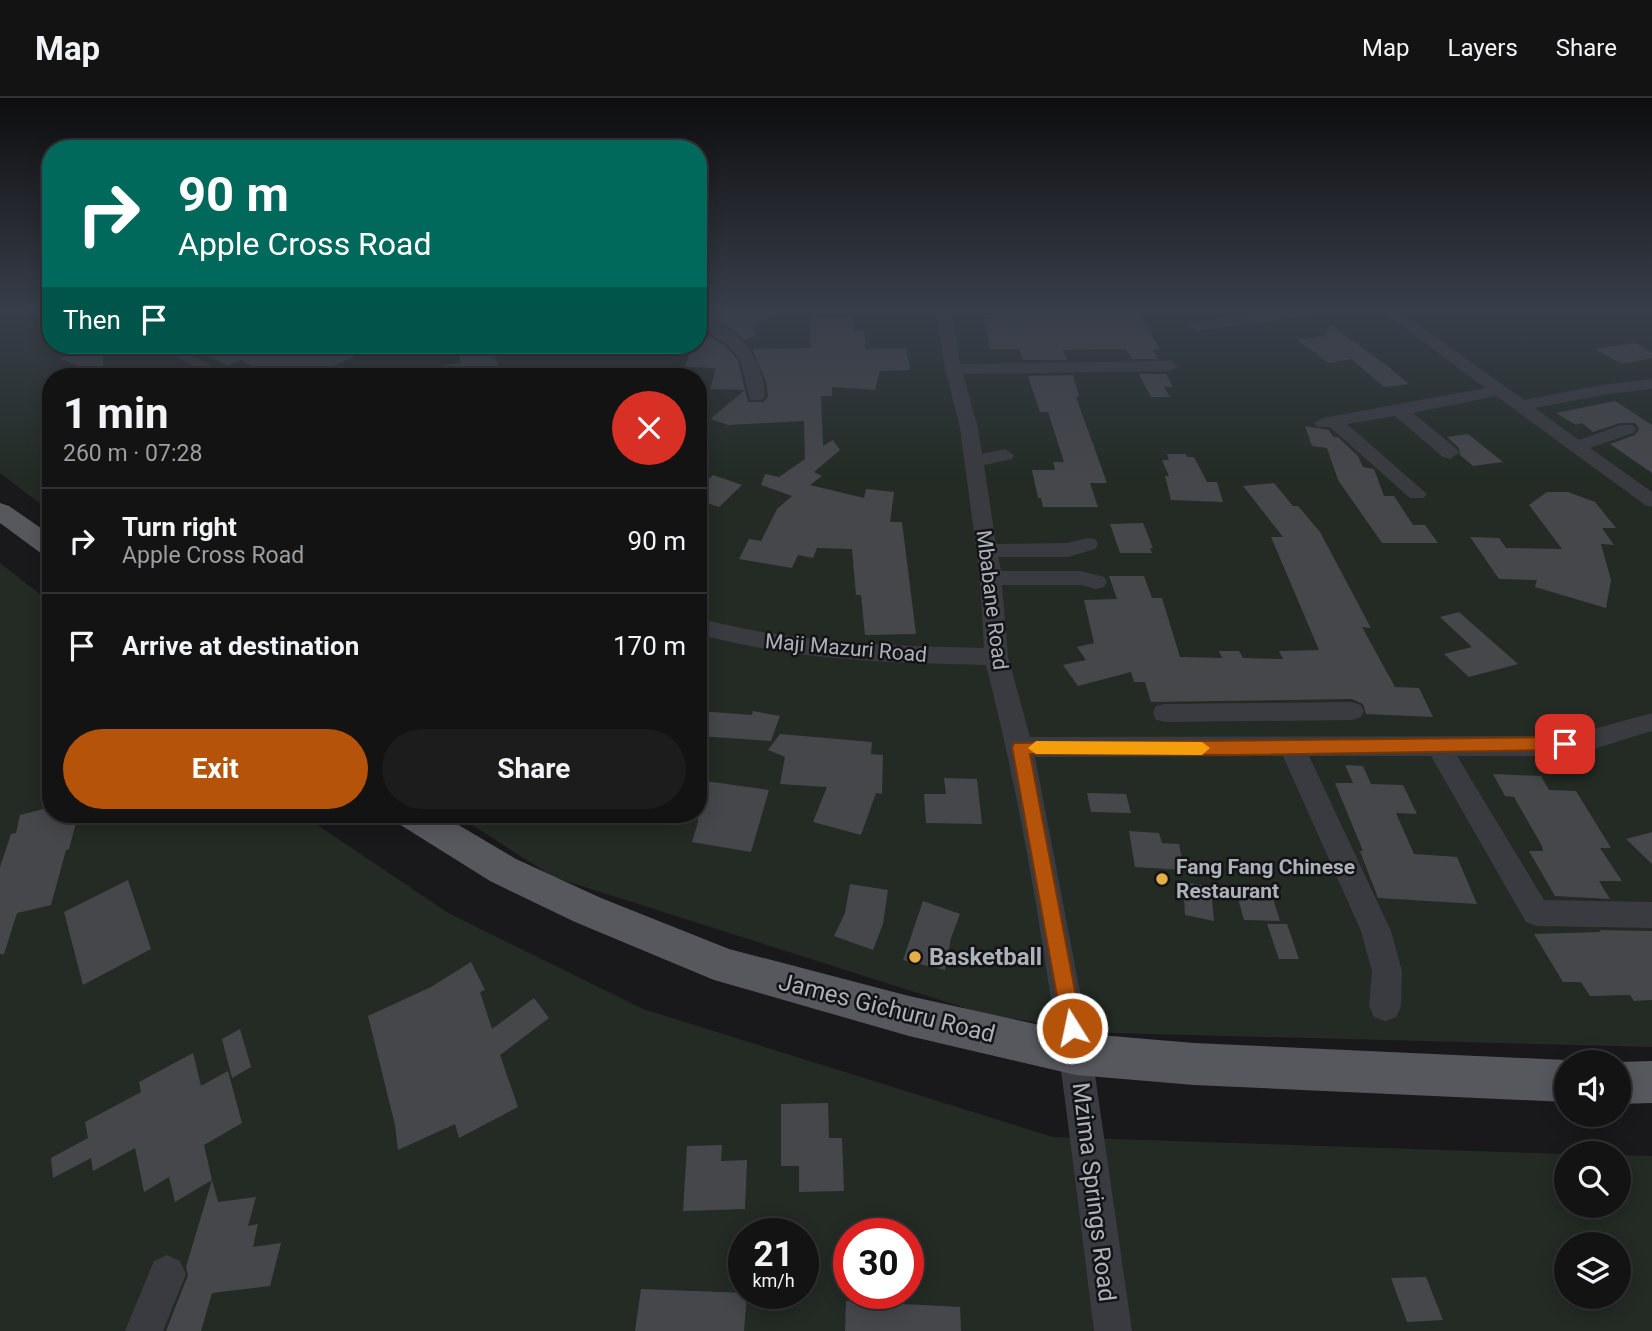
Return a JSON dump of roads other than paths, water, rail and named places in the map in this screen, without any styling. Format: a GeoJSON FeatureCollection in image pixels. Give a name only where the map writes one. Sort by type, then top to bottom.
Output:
{"type":"FeatureCollection","features":[{"type":"Feature","properties":{"kind":"main road"},"geometry":{"type":"LineString","coordinates":[[0,511],[42,541]]}},
{"type":"Feature","properties":{"kind":"main road","name":"James Gichuru Road"},"geometry":{"type":"LineString","coordinates":[[426,823],[503,870],[588,910],[728,967],[909,1016],[1076,1054],[1207,1065],[1554,1080]]}},
{"type":"Feature","properties":{"kind":"main road"},"geometry":{"type":"LineString","coordinates":[[1631,1083],[1652,1082]]}},
{"type":"Feature","properties":{"kind":"street"},"geometry":{"type":"LineString","coordinates":[[754,368],[756,396]]}},
{"type":"Feature","properties":{"kind":"street"},"geometry":{"type":"LineString","coordinates":[[953,369],[1059,368]]}},
{"type":"Feature","properties":{"kind":"street"},"geometry":{"type":"LineString","coordinates":[[1468,368],[1648,494]]}},
{"type":"Feature","properties":{"kind":"street","name":"Mbabane Road"},"geometry":{"type":"LineString","coordinates":[[953,369],[969,428],[974,461],[991,578],[996,657],[1020,747],[1076,1054]]}},
{"type":"Feature","properties":{"kind":"street"},"geometry":{"type":"LineString","coordinates":[[1522,406],[1602,390],[1652,384]]}},
{"type":"Feature","properties":{"kind":"street"},"geometry":{"type":"LineString","coordinates":[[1417,494],[1328,422],[1499,390]]}},
{"type":"Feature","properties":{"kind":"street"},"geometry":{"type":"LineString","coordinates":[[1399,410],[1450,453]]}},
{"type":"Feature","properties":{"kind":"street"},"geometry":{"type":"LineString","coordinates":[[1578,446],[1627,429]]}},
{"type":"Feature","properties":{"kind":"street"},"geometry":{"type":"LineString","coordinates":[[974,461],[1005,455]]}},
{"type":"Feature","properties":{"kind":"street"},"geometry":{"type":"LineString","coordinates":[[986,551],[1068,551],[1088,544]]}},
{"type":"Feature","properties":{"kind":"street"},"geometry":{"type":"LineString","coordinates":[[991,578],[1081,578],[1096,582]]}},
{"type":"Feature","properties":{"kind":"street","name":"Maji Mazuri Road"},"geometry":{"type":"LineString","coordinates":[[707,628],[746,639],[850,650],[996,657]]}},
{"type":"Feature","properties":{"kind":"street"},"geometry":{"type":"LineString","coordinates":[[1165,713],[1352,711]]}},
{"type":"Feature","properties":{"kind":"street"},"geometry":{"type":"LineString","coordinates":[[1221,712],[1236,748]]}},
{"type":"Feature","properties":{"kind":"street"},"geometry":{"type":"LineString","coordinates":[[1020,747],[1549,746],[1590,740],[1652,722]]}},
{"type":"Feature","properties":{"kind":"street"},"geometry":{"type":"LineString","coordinates":[[1438,746],[1536,913],[1652,915]]}},
{"type":"Feature","properties":{"kind":"street"},"geometry":{"type":"LineString","coordinates":[[1292,748],[1376,931],[1387,971],[1385,1006]]}},
{"type":"Feature","properties":{"kind":"street","name":"Mzima Springs Road"},"geometry":{"type":"LineString","coordinates":[[1076,1054],[1113,1331]]}},
{"type":"Feature","properties":{"kind":"street"},"geometry":{"type":"LineString","coordinates":[[144,1331],[167,1274]]}},
{"type":"Feature","properties":{"kind":"place","name":"Fang Fang Chinese Restaurant"},"geometry":{"type":"Point","coordinates":[1162,879]}},
{"type":"Feature","properties":{"kind":"place","name":"Basketball"},"geometry":{"type":"Point","coordinates":[915,957]}}]}
